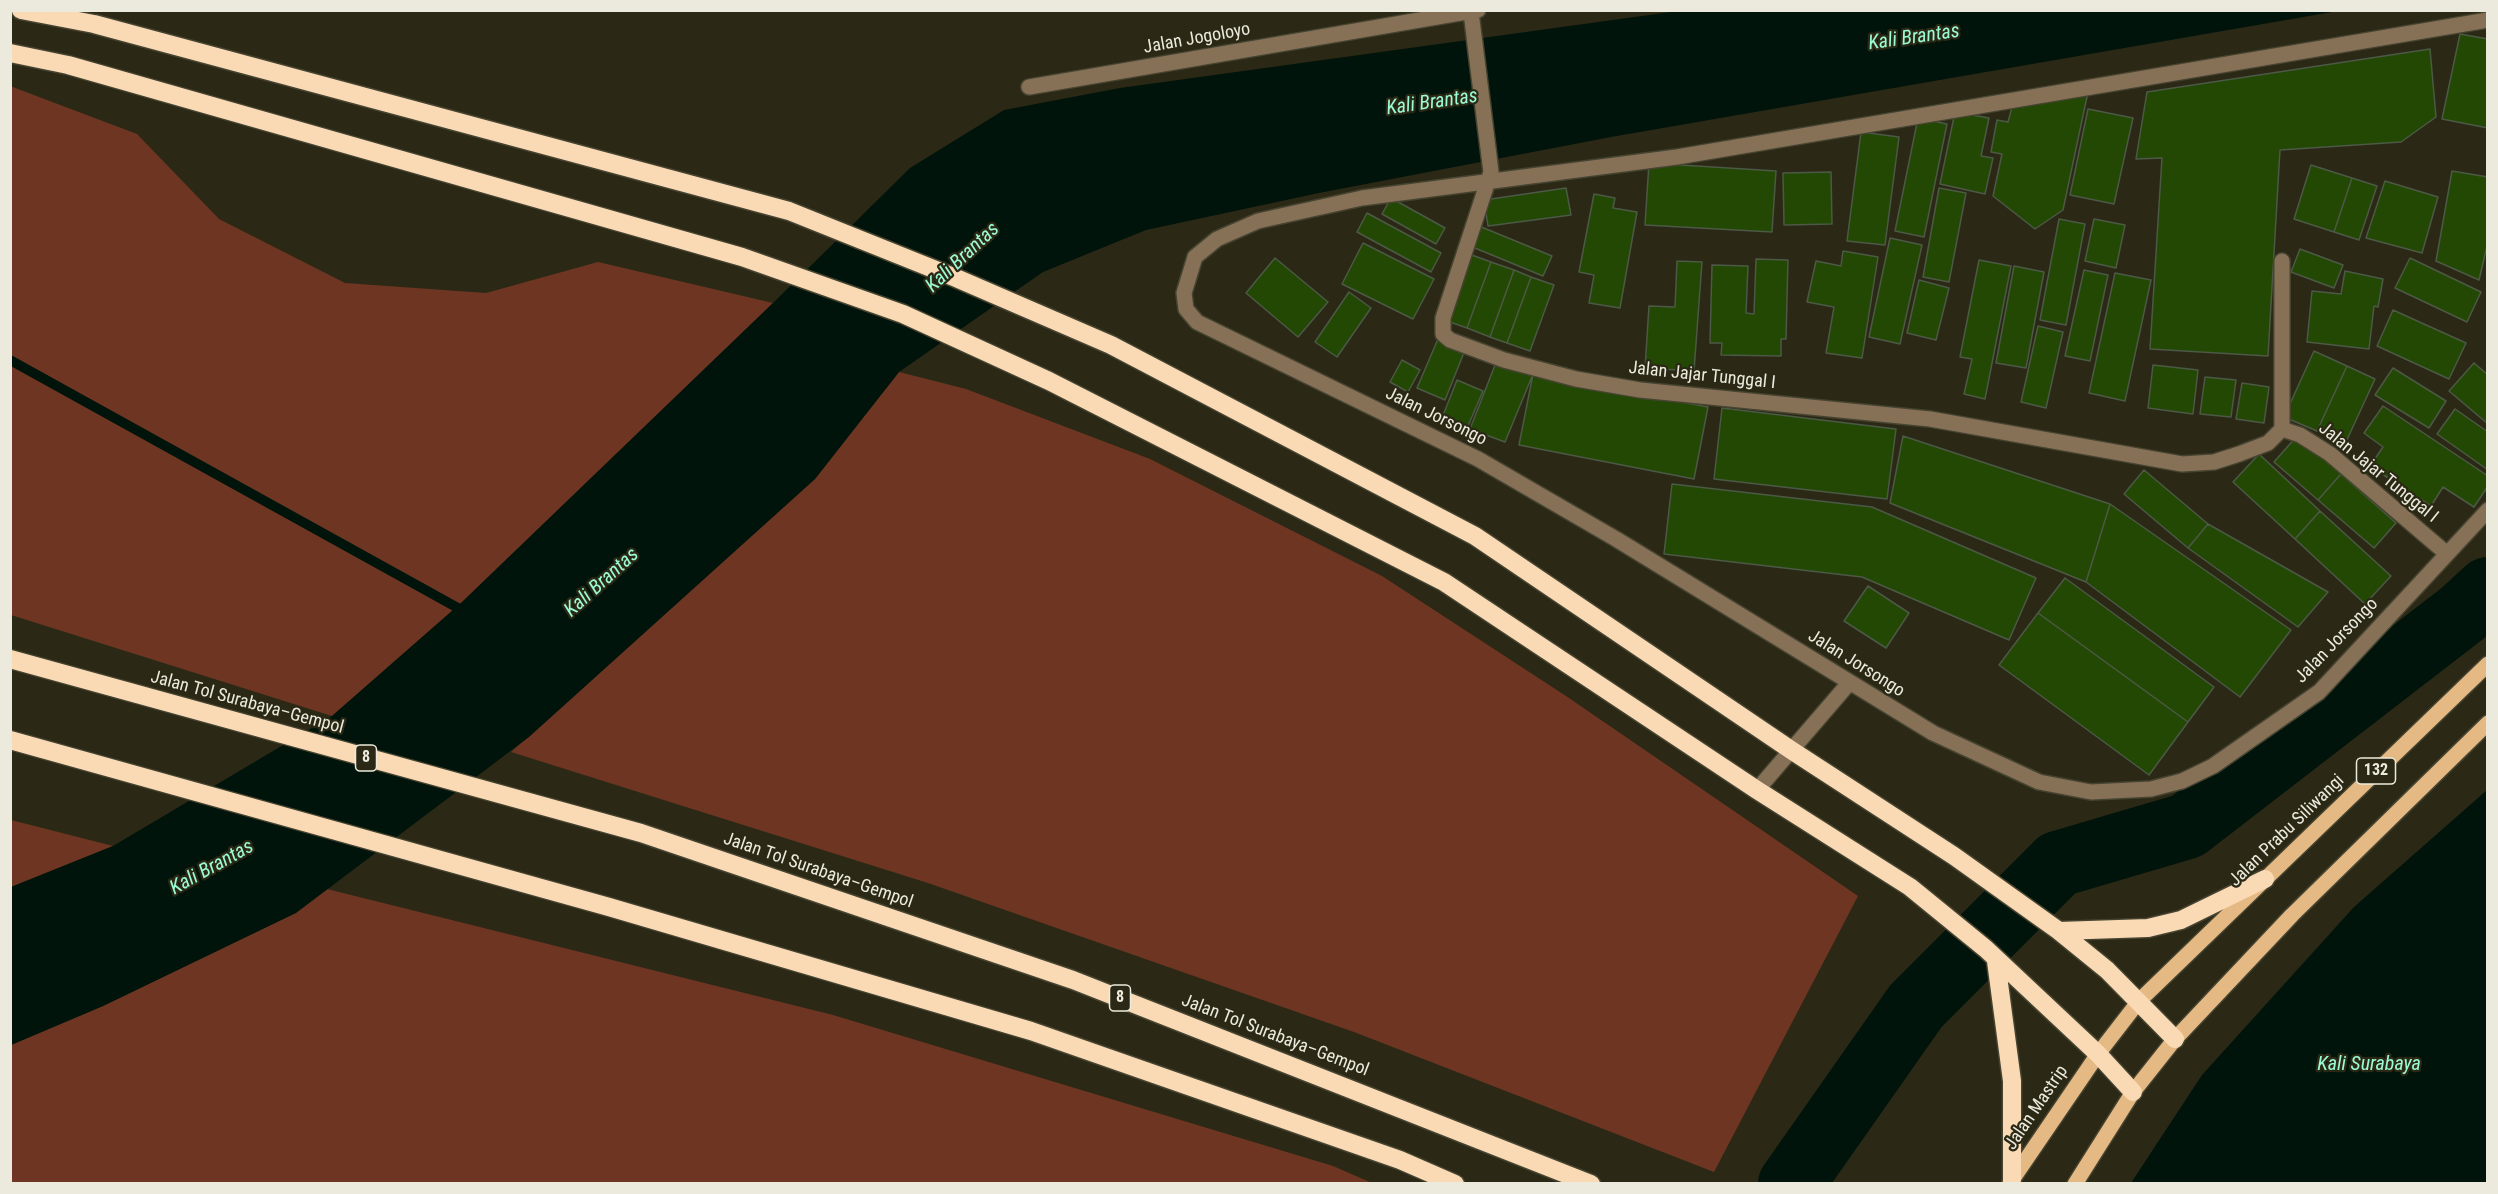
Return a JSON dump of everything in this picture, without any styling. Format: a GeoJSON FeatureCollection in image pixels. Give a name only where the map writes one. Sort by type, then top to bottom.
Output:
{"type":"FeatureCollection","features":[{"type":"Feature","properties":{"kind":"highway"},"geometry":{"type":"LineString","coordinates":[[21,10],[94,24],[789,211],[1111,345],[1475,536],[1791,750],[1954,856],[2059,931],[2139,1001],[2175,1039]]}},
{"type":"Feature","properties":{"kind":"highway"},"geometry":{"type":"LineString","coordinates":[[10,53],[69,65],[742,257],[903,314],[1049,381],[1444,582],[1757,790],[1910,887],[1991,955],[2097,1054],[2133,1092]]}},
{"type":"Feature","properties":{"kind":"highway","name":"Jalan Tol Surabaya–Gempol"},"geometry":{"type":"LineString","coordinates":[[10,659],[641,833],[1073,980],[1591,1184]]}},
{"type":"Feature","properties":{"kind":"highway"},"geometry":{"type":"LineString","coordinates":[[10,740],[609,907],[1031,1031],[1400,1160],[1455,1184]]}},
{"type":"Feature","properties":{"kind":"highway"},"geometry":{"type":"LineString","coordinates":[[2059,931],[2148,928],[2181,920],[2265,879]]}},
{"type":"Feature","properties":{"kind":"highway"},"geometry":{"type":"LineString","coordinates":[[1991,955],[2012,1081],[2011,1182]]}},
{"type":"Feature","properties":{"kind":"main road","name":"Jalan Prabu Siliwangi"},"geometry":{"type":"LineString","coordinates":[[2097,1054],[2139,1001],[2487,664]]}},
{"type":"Feature","properties":{"kind":"main road","name":"132"},"geometry":{"type":"LineString","coordinates":[[2175,1039],[2292,915],[2487,723]]}},
{"type":"Feature","properties":{"kind":"main road"},"geometry":{"type":"LineString","coordinates":[[2075,1184],[2133,1092],[2175,1039]]}},
{"type":"Feature","properties":{"kind":"main road","name":"Jalan Mastrip"},"geometry":{"type":"LineString","coordinates":[[2011,1182],[2097,1054]]}},
{"type":"Feature","properties":{"kind":"street","name":"Jalan Jajar Tunggal I"},"geometry":{"type":"LineString","coordinates":[[1474,11],[1473,30],[1489,178],[1441,326],[1443,334],[1450,340],[1503,360],[1576,379],[1640,390],[1930,419],[2182,464],[2214,462],[2268,444],[2282,429],[2300,435],[2330,454],[2446,553]]}},
{"type":"Feature","properties":{"kind":"street","name":"Jalan Jogoloyo"},"geometry":{"type":"LineString","coordinates":[[1029,87],[1474,11]]}},
{"type":"Feature","properties":{"kind":"street"},"geometry":{"type":"LineString","coordinates":[[1489,178],[1677,157],[2487,20]]}},
{"type":"Feature","properties":{"kind":"street","name":"Jalan Jorsongo"},"geometry":{"type":"LineString","coordinates":[[1489,178],[1362,198],[1258,221],[1217,238],[1195,257],[1184,293],[1186,309],[1197,322],[1478,459],[1616,539],[1933,733],[2039,783],[2091,792],[2151,789],[2182,781],[2212,766],[2319,692],[2487,510]]}},
{"type":"Feature","properties":{"kind":"street"},"geometry":{"type":"LineString","coordinates":[[2282,261],[2282,429]]}},
{"type":"Feature","properties":{"kind":"street"},"geometry":{"type":"LineString","coordinates":[[1757,790],[1850,682]]}},
{"type":"Feature","properties":{"kind":"shaded area"},"geometry":{"type":"Polygon","coordinates":[[[10,86],[137,134],[219,219],[345,283],[486,293],[598,262],[773,303],[461,603],[332,716],[11,615],[10,86]]]}},
{"type":"Feature","properties":{"kind":"shaded area"},"geometry":{"type":"Polygon","coordinates":[[[899,372],[966,389],[1150,459],[1382,576],[1566,696],[1858,896],[1714,1172],[1354,1032],[928,883],[511,752],[815,479],[899,372]]]}},
{"type":"Feature","properties":{"kind":"shaded area"},"geometry":{"type":"Polygon","coordinates":[[[11,820],[113,846],[11,887],[11,820]]]}},
{"type":"Feature","properties":{"kind":"shaded area"},"geometry":{"type":"Polygon","coordinates":[[[327,889],[833,1015],[1333,1166],[1372,1183],[11,1184],[11,1045],[103,1006],[295,913],[327,889]]]}},
{"type":"Feature","properties":{"kind":"water","name":"Kali Brantas"},"geometry":{"type":"Polygon","coordinates":[[[1678,11],[2338,11],[1611,137],[1319,193],[1146,230],[1043,272],[899,372],[815,479],[529,737],[296,913],[103,1006],[11,1045],[11,887],[113,846],[332,716],[461,603],[910,168],[1004,110],[1120,88],[1678,11]]]}},
{"type":"Feature","properties":{"kind":"water","name":"Kali Surabaya"},"geometry":{"type":"Polygon","coordinates":[[[2487,790],[2487,1183],[2131,1183],[2202,1075],[2354,907],[2487,790]]]}},
{"type":"Feature","properties":{"kind":"building"},"geometry":{"type":"Polygon","coordinates":[[[2460,34],[2488,39],[2488,128],[2442,119],[2460,34]]]}},
{"type":"Feature","properties":{"kind":"building"},"geometry":{"type":"Polygon","coordinates":[[[2430,49],[2436,117],[2401,142],[2280,150],[2268,356],[2150,349],[2162,158],[2136,159],[2147,92],[2430,49]]]}},
{"type":"Feature","properties":{"kind":"building"},"geometry":{"type":"Polygon","coordinates":[[[2088,92],[2063,210],[2035,229],[1993,196],[2002,154],[1991,152],[1997,120],[2008,122],[2012,107],[2088,92]]]}},
{"type":"Feature","properties":{"kind":"building"},"geometry":{"type":"Polygon","coordinates":[[[2088,109],[2133,118],[2114,204],[2070,195],[2088,109]]]}},
{"type":"Feature","properties":{"kind":"building"},"geometry":{"type":"Polygon","coordinates":[[[1955,112],[1989,118],[1981,156],[1993,158],[1985,194],[1940,184],[1955,112]]]}},
{"type":"Feature","properties":{"kind":"building"},"geometry":{"type":"Polygon","coordinates":[[[1918,118],[1947,124],[1924,237],[1895,231],[1918,118]]]}},
{"type":"Feature","properties":{"kind":"building"},"geometry":{"type":"Polygon","coordinates":[[[1861,132],[1899,137],[1885,245],[1847,241],[1861,132]]]}},
{"type":"Feature","properties":{"kind":"building"},"geometry":{"type":"Polygon","coordinates":[[[1649,163],[1776,171],[1772,232],[1645,225],[1649,163]]]}},
{"type":"Feature","properties":{"kind":"building"},"geometry":{"type":"Polygon","coordinates":[[[2311,165],[2352,178],[2334,232],[2294,219],[2311,165]]]}},
{"type":"Feature","properties":{"kind":"building"},"geometry":{"type":"Polygon","coordinates":[[[2452,171],[2488,177],[2488,242],[2479,280],[2436,261],[2452,171]]]}},
{"type":"Feature","properties":{"kind":"building"},"geometry":{"type":"Polygon","coordinates":[[[1831,172],[1832,224],[1784,225],[1783,173],[1831,172]]]}},
{"type":"Feature","properties":{"kind":"building"},"geometry":{"type":"Polygon","coordinates":[[[2352,178],[2377,186],[2359,240],[2334,232],[2352,178]]]}},
{"type":"Feature","properties":{"kind":"building"},"geometry":{"type":"Polygon","coordinates":[[[2385,181],[2438,197],[2422,253],[2366,238],[2385,181]]]}},
{"type":"Feature","properties":{"kind":"building"},"geometry":{"type":"Polygon","coordinates":[[[1566,188],[1571,215],[1488,226],[1484,200],[1566,188]]]}},
{"type":"Feature","properties":{"kind":"building"},"geometry":{"type":"Polygon","coordinates":[[[1939,188],[1966,193],[1949,282],[1923,277],[1939,188]]]}},
{"type":"Feature","properties":{"kind":"building"},"geometry":{"type":"Polygon","coordinates":[[[1594,194],[1615,198],[1613,208],[1637,212],[1620,308],[1589,303],[1594,275],[1579,272],[1594,194]]]}},
{"type":"Feature","properties":{"kind":"building"},"geometry":{"type":"Polygon","coordinates":[[[1391,198],[1445,228],[1436,244],[1382,214],[1391,198]]]}},
{"type":"Feature","properties":{"kind":"building"},"geometry":{"type":"Polygon","coordinates":[[[1367,213],[1441,253],[1431,272],[1357,232],[1367,213]]]}},
{"type":"Feature","properties":{"kind":"building"},"geometry":{"type":"Polygon","coordinates":[[[2059,219],[2085,224],[2066,325],[2040,320],[2059,219]]]}},
{"type":"Feature","properties":{"kind":"building"},"geometry":{"type":"Polygon","coordinates":[[[2094,219],[2125,225],[2116,268],[2085,261],[2094,219]]]}},
{"type":"Feature","properties":{"kind":"building"},"geometry":{"type":"Polygon","coordinates":[[[1479,226],[1552,256],[1543,276],[1470,246],[1479,226]]]}},
{"type":"Feature","properties":{"kind":"building"},"geometry":{"type":"Polygon","coordinates":[[[1890,238],[1922,245],[1900,344],[1869,337],[1890,238]]]}},
{"type":"Feature","properties":{"kind":"building"},"geometry":{"type":"Polygon","coordinates":[[[1363,243],[1434,279],[1413,319],[1342,284],[1363,243]]]}},
{"type":"Feature","properties":{"kind":"building"},"geometry":{"type":"Polygon","coordinates":[[[2300,249],[2343,265],[2334,288],[2291,272],[2300,249]]]}},
{"type":"Feature","properties":{"kind":"building"},"geometry":{"type":"Polygon","coordinates":[[[1843,251],[1878,257],[1862,358],[1826,353],[1834,307],[1807,302],[1816,261],[1841,266],[1843,251]]]}},
{"type":"Feature","properties":{"kind":"building"},"geometry":{"type":"Polygon","coordinates":[[[1469,254],[1491,262],[1467,328],[1444,320],[1469,254]]]}},
{"type":"Feature","properties":{"kind":"building"},"geometry":{"type":"Polygon","coordinates":[[[1275,258],[1328,302],[1298,337],[1246,293],[1275,258]]]}},
{"type":"Feature","properties":{"kind":"building"},"geometry":{"type":"Polygon","coordinates":[[[2410,258],[2481,292],[2467,322],[2395,288],[2410,258]]]}},
{"type":"Feature","properties":{"kind":"building"},"geometry":{"type":"Polygon","coordinates":[[[1756,259],[1788,260],[1786,339],[1781,339],[1781,356],[1721,355],[1722,343],[1710,343],[1712,265],[1748,266],[1746,313],[1754,314],[1756,259]]]}},
{"type":"Feature","properties":{"kind":"building"},"geometry":{"type":"Polygon","coordinates":[[[1979,260],[2011,266],[1985,399],[1964,394],[1972,359],[1960,357],[1979,260]]]}},
{"type":"Feature","properties":{"kind":"building"},"geometry":{"type":"Polygon","coordinates":[[[1677,261],[1702,262],[1694,371],[1645,368],[1649,306],[1675,307],[1677,261]]]}},
{"type":"Feature","properties":{"kind":"building"},"geometry":{"type":"Polygon","coordinates":[[[1491,262],[1514,270],[1490,337],[1467,328],[1491,262]]]}},
{"type":"Feature","properties":{"kind":"building"},"geometry":{"type":"Polygon","coordinates":[[[2014,266],[2044,272],[2026,368],[1996,363],[2014,266]]]}},
{"type":"Feature","properties":{"kind":"building"},"geometry":{"type":"Polygon","coordinates":[[[1514,270],[1531,277],[1507,343],[1490,337],[1514,270]]]}},
{"type":"Feature","properties":{"kind":"building"},"geometry":{"type":"Polygon","coordinates":[[[2084,270],[2108,275],[2090,361],[2065,356],[2084,270]]]}},
{"type":"Feature","properties":{"kind":"building"},"geometry":{"type":"Polygon","coordinates":[[[2345,271],[2383,279],[2378,307],[2374,306],[2369,349],[2307,342],[2312,291],[2341,294],[2345,271]]]}},
{"type":"Feature","properties":{"kind":"building"},"geometry":{"type":"Polygon","coordinates":[[[2115,273],[2151,280],[2125,401],[2089,393],[2115,273]]]}},
{"type":"Feature","properties":{"kind":"building"},"geometry":{"type":"Polygon","coordinates":[[[1531,277],[1554,285],[1530,351],[1507,343],[1531,277]]]}},
{"type":"Feature","properties":{"kind":"building"},"geometry":{"type":"Polygon","coordinates":[[[1919,280],[1949,288],[1936,340],[1907,333],[1919,280]]]}},
{"type":"Feature","properties":{"kind":"building"},"geometry":{"type":"Polygon","coordinates":[[[1349,292],[1371,308],[1337,357],[1315,342],[1349,292]]]}},
{"type":"Feature","properties":{"kind":"building"},"geometry":{"type":"Polygon","coordinates":[[[2393,310],[2466,343],[2449,379],[2377,346],[2393,310]]]}},
{"type":"Feature","properties":{"kind":"building"},"geometry":{"type":"Polygon","coordinates":[[[2038,326],[2063,332],[2046,408],[2021,402],[2038,326]]]}},
{"type":"Feature","properties":{"kind":"building"},"geometry":{"type":"Polygon","coordinates":[[[1438,339],[1465,350],[1445,400],[1417,388],[1438,339]]]}},
{"type":"Feature","properties":{"kind":"building"},"geometry":{"type":"Polygon","coordinates":[[[2314,351],[2347,366],[2317,431],[2284,417],[2314,351]]]}},
{"type":"Feature","properties":{"kind":"building"},"geometry":{"type":"Polygon","coordinates":[[[1402,360],[1420,370],[1408,392],[1390,382],[1402,360]]]}},
{"type":"Feature","properties":{"kind":"building"},"geometry":{"type":"Polygon","coordinates":[[[1497,360],[1533,374],[1505,442],[1470,429],[1497,360]]]}},
{"type":"Feature","properties":{"kind":"building"},"geometry":{"type":"Polygon","coordinates":[[[2474,363],[2488,375],[2488,424],[2449,391],[2474,363]]]}},
{"type":"Feature","properties":{"kind":"building"},"geometry":{"type":"Polygon","coordinates":[[[2153,365],[2198,370],[2193,414],[2148,408],[2153,365]]]}},
{"type":"Feature","properties":{"kind":"building"},"geometry":{"type":"Polygon","coordinates":[[[2347,366],[2375,379],[2345,444],[2317,431],[2347,366]]]}},
{"type":"Feature","properties":{"kind":"building"},"geometry":{"type":"Polygon","coordinates":[[[2393,368],[2446,401],[2429,428],[2375,395],[2393,368]]]}},
{"type":"Feature","properties":{"kind":"building"},"geometry":{"type":"Polygon","coordinates":[[[1533,374],[1708,407],[1694,479],[1519,445],[1533,374]]]}},
{"type":"Feature","properties":{"kind":"building"},"geometry":{"type":"Polygon","coordinates":[[[2205,377],[2236,380],[2231,417],[2200,414],[2205,377]]]}},
{"type":"Feature","properties":{"kind":"building"},"geometry":{"type":"Polygon","coordinates":[[[1457,380],[1483,391],[1465,433],[1440,423],[1457,380]]]}},
{"type":"Feature","properties":{"kind":"building"},"geometry":{"type":"Polygon","coordinates":[[[2242,383],[2269,387],[2264,423],[2236,419],[2242,383]]]}},
{"type":"Feature","properties":{"kind":"building"},"geometry":{"type":"Polygon","coordinates":[[[2383,406],[2488,476],[2488,486],[2474,507],[2443,487],[2431,506],[2370,466],[2383,447],[2364,433],[2383,406]]]}},
{"type":"Feature","properties":{"kind":"building"},"geometry":{"type":"Polygon","coordinates":[[[1722,408],[1896,429],[1887,499],[1714,479],[1722,408]]]}},
{"type":"Feature","properties":{"kind":"building"},"geometry":{"type":"Polygon","coordinates":[[[2455,409],[2488,432],[2488,470],[2437,434],[2455,409]]]}},
{"type":"Feature","properties":{"kind":"building"},"geometry":{"type":"Polygon","coordinates":[[[1903,436],[2110,504],[2086,582],[1890,503],[1903,436]]]}},
{"type":"Feature","properties":{"kind":"building"},"geometry":{"type":"Polygon","coordinates":[[[2297,436],[2341,474],[2318,500],[2274,462],[2297,436]]]}},
{"type":"Feature","properties":{"kind":"building"},"geometry":{"type":"Polygon","coordinates":[[[2259,454],[2320,511],[2295,539],[2233,482],[2259,454]]]}},
{"type":"Feature","properties":{"kind":"building"},"geometry":{"type":"Polygon","coordinates":[[[2144,470],[2208,524],[2188,548],[2124,494],[2144,470]]]}},
{"type":"Feature","properties":{"kind":"building"},"geometry":{"type":"Polygon","coordinates":[[[2341,474],[2396,523],[2374,548],[2318,500],[2341,474]]]}},
{"type":"Feature","properties":{"kind":"building"},"geometry":{"type":"Polygon","coordinates":[[[1672,484],[1872,507],[2036,578],[2009,640],[1862,577],[1664,554],[1672,484]]]}},
{"type":"Feature","properties":{"kind":"building"},"geometry":{"type":"Polygon","coordinates":[[[2110,504],[2291,630],[2240,697],[2086,582],[2110,504]]]}},
{"type":"Feature","properties":{"kind":"building"},"geometry":{"type":"Polygon","coordinates":[[[2320,511],[2391,576],[2365,604],[2295,539],[2320,511]]]}},
{"type":"Feature","properties":{"kind":"building"},"geometry":{"type":"Polygon","coordinates":[[[2208,524],[2328,592],[2298,627],[2188,548],[2208,524]]]}},
{"type":"Feature","properties":{"kind":"building"},"geometry":{"type":"Polygon","coordinates":[[[2065,578],[2214,687],[2188,722],[2038,613],[2065,578]]]}},
{"type":"Feature","properties":{"kind":"building"},"geometry":{"type":"Polygon","coordinates":[[[1868,586],[1909,613],[1886,648],[1844,621],[1868,586]]]}},
{"type":"Feature","properties":{"kind":"building"},"geometry":{"type":"Polygon","coordinates":[[[2038,613],[2188,722],[2149,775],[1999,665],[2038,613]]]}},
{"type":"Feature","properties":{"kind":"waterway"},"geometry":{"type":"LineString","coordinates":[[10,360],[467,613]]}},
{"type":"Feature","properties":{"kind":"waterway"},"geometry":{"type":"LineString","coordinates":[[1791,1184],[1916,1006],[2058,864],[2187,826],[2463,613],[2488,590]]}}]}
